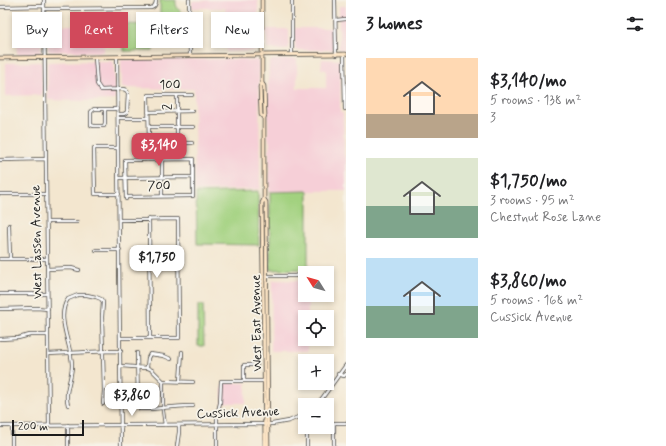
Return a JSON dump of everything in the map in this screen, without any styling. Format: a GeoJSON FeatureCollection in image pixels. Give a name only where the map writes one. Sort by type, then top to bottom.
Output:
{"type":"FeatureCollection","features":[{"type":"Feature","properties":{"kind":"main road","name":"West East Avenue"},"geometry":{"type":"LineString","coordinates":[[262,0],[262,83],[264,86],[265,115],[264,199],[262,203],[265,276],[265,446]]}},
{"type":"Feature","properties":{"kind":"main road"},"geometry":{"type":"LineString","coordinates":[[0,58],[345,54]]}},
{"type":"Feature","properties":{"kind":"main road","name":"West East Avenue"},"geometry":{"type":"LineString","coordinates":[[265,276],[264,381],[268,446]]}},
{"type":"Feature","properties":{"kind":"street","name":"West Lassen Avenue"},"geometry":{"type":"LineString","coordinates":[[44,0],[49,426]]}},
{"type":"Feature","properties":{"kind":"street"},"geometry":{"type":"LineString","coordinates":[[0,7],[151,8],[155,6],[156,0]]}},
{"type":"Feature","properties":{"kind":"street"},"geometry":{"type":"LineString","coordinates":[[189,0],[190,56]]}},
{"type":"Feature","properties":{"kind":"street"},"geometry":{"type":"LineString","coordinates":[[292,0],[292,55]]}},
{"type":"Feature","properties":{"kind":"street"},"geometry":{"type":"LineString","coordinates":[[335,0],[336,55]]}},
{"type":"Feature","properties":{"kind":"street"},"geometry":{"type":"LineString","coordinates":[[336,20],[346,19]]}},
{"type":"Feature","properties":{"kind":"street"},"geometry":{"type":"LineString","coordinates":[[345,54],[345,108]]}},
{"type":"Feature","properties":{"kind":"street"},"geometry":{"type":"LineString","coordinates":[[95,57],[97,84],[101,90],[125,90],[127,92],[128,110],[126,114],[118,116]]}},
{"type":"Feature","properties":{"kind":"street"},"geometry":{"type":"LineString","coordinates":[[117,57],[122,446]]}},
{"type":"Feature","properties":{"kind":"street","name":"100"},"geometry":{"type":"LineString","coordinates":[[148,112],[148,95],[192,95]]}},
{"type":"Feature","properties":{"kind":"street","name":"2"},"geometry":{"type":"LineString","coordinates":[[177,95],[177,143]]}},
{"type":"Feature","properties":{"kind":"street"},"geometry":{"type":"LineString","coordinates":[[105,109],[104,125],[92,126],[92,111],[94,109],[105,109],[118,109]]}},
{"type":"Feature","properties":{"kind":"street"},"geometry":{"type":"LineString","coordinates":[[147,160],[149,143],[148,112],[193,111]]}},
{"type":"Feature","properties":{"kind":"street"},"geometry":{"type":"LineString","coordinates":[[118,116],[148,118]]}},
{"type":"Feature","properties":{"kind":"street"},"geometry":{"type":"LineString","coordinates":[[149,127],[193,127]]}},
{"type":"Feature","properties":{"kind":"street"},"geometry":{"type":"LineString","coordinates":[[149,143],[192,143]]}},
{"type":"Feature","properties":{"kind":"street"},"geometry":{"type":"LineString","coordinates":[[118,148],[94,148],[95,194],[119,194]]}},
{"type":"Feature","properties":{"kind":"street"},"geometry":{"type":"LineString","coordinates":[[0,160],[46,159]]}},
{"type":"Feature","properties":{"kind":"street"},"geometry":{"type":"LineString","coordinates":[[119,178],[126,178],[193,178],[193,159],[125,160],[126,178]]}},
{"type":"Feature","properties":{"kind":"street"},"geometry":{"type":"LineString","coordinates":[[162,160],[162,196]]}},
{"type":"Feature","properties":{"kind":"street","name":"700"},"geometry":{"type":"LineString","coordinates":[[126,178],[126,198],[193,196],[193,178]]}},
{"type":"Feature","properties":{"kind":"street"},"geometry":{"type":"LineString","coordinates":[[0,194],[46,194]]}},
{"type":"Feature","properties":{"kind":"street"},"geometry":{"type":"LineString","coordinates":[[119,220],[178,219],[179,338],[121,338]]}},
{"type":"Feature","properties":{"kind":"street"},"geometry":{"type":"LineString","coordinates":[[149,220],[150,338]]}},
{"type":"Feature","properties":{"kind":"street"},"geometry":{"type":"LineString","coordinates":[[47,222],[77,222]]}},
{"type":"Feature","properties":{"kind":"street"},"geometry":{"type":"LineString","coordinates":[[9,225],[10,259]]}},
{"type":"Feature","properties":{"kind":"street"},"geometry":{"type":"LineString","coordinates":[[96,250],[120,250]]}},
{"type":"Feature","properties":{"kind":"street"},"geometry":{"type":"LineString","coordinates":[[0,259],[47,259]]}},
{"type":"Feature","properties":{"kind":"street"},"geometry":{"type":"LineString","coordinates":[[47,269],[73,268],[79,270]]}},
{"type":"Feature","properties":{"kind":"street"},"geometry":{"type":"LineString","coordinates":[[265,276],[298,275]]}},
{"type":"Feature","properties":{"kind":"street"},"geometry":{"type":"LineString","coordinates":[[0,294],[48,294]]}},
{"type":"Feature","properties":{"kind":"street"},"geometry":{"type":"LineString","coordinates":[[68,405],[67,391],[72,365],[64,332],[64,309],[68,299],[82,294],[94,296],[103,302],[103,404]]}},
{"type":"Feature","properties":{"kind":"street"},"geometry":{"type":"LineString","coordinates":[[0,309],[48,309]]}},
{"type":"Feature","properties":{"kind":"street"},"geometry":{"type":"LineString","coordinates":[[0,338],[48,335]]}},
{"type":"Feature","properties":{"kind":"street"},"geometry":{"type":"LineString","coordinates":[[48,354],[121,351]]}},
{"type":"Feature","properties":{"kind":"street"},"geometry":{"type":"LineString","coordinates":[[180,382],[182,352]]}},
{"type":"Feature","properties":{"kind":"street"},"geometry":{"type":"LineString","coordinates":[[137,353],[138,403]]}},
{"type":"Feature","properties":{"kind":"street"},"geometry":{"type":"LineString","coordinates":[[147,367],[150,354],[164,356],[171,359]]}},
{"type":"Feature","properties":{"kind":"street"},"geometry":{"type":"LineString","coordinates":[[244,381],[244,365],[257,365]]}},
{"type":"Feature","properties":{"kind":"street"},"geometry":{"type":"LineString","coordinates":[[322,398],[338,374],[346,365]]}},
{"type":"Feature","properties":{"kind":"street"},"geometry":{"type":"LineString","coordinates":[[121,366],[147,367],[163,381],[193,382]]}},
{"type":"Feature","properties":{"kind":"street"},"geometry":{"type":"LineString","coordinates":[[338,374],[344,376],[346,374]]}},
{"type":"Feature","properties":{"kind":"street"},"geometry":{"type":"LineString","coordinates":[[163,381],[163,408],[165,425]]}},
{"type":"Feature","properties":{"kind":"street"},"geometry":{"type":"LineString","coordinates":[[217,446],[217,413],[220,403],[220,381],[264,381]]}},
{"type":"Feature","properties":{"kind":"street"},"geometry":{"type":"LineString","coordinates":[[140,409],[193,406]]}},
{"type":"Feature","properties":{"kind":"street","name":"Cussick Avenue"},"geometry":{"type":"LineString","coordinates":[[0,426],[266,424],[287,422],[298,418]]}},
{"type":"Feature","properties":{"kind":"street"},"geometry":{"type":"LineString","coordinates":[[334,423],[346,423]]}},
{"type":"Feature","properties":{"kind":"street"},"geometry":{"type":"LineString","coordinates":[[68,425],[68,446]]}},
{"type":"Feature","properties":{"kind":"street"},"geometry":{"type":"LineString","coordinates":[[177,446],[179,425]]}},
{"type":"Feature","properties":{"kind":"street"},"geometry":{"type":"LineString","coordinates":[[12,426],[12,446]]}},
{"type":"Feature","properties":{"kind":"street"},"geometry":{"type":"LineString","coordinates":[[307,434],[307,446]]}},
{"type":"Feature","properties":{"kind":"street"},"geometry":{"type":"LineString","coordinates":[[334,434],[334,446]]}},
{"type":"Feature","properties":{"kind":"shaded area"},"geometry":{"type":"Polygon","coordinates":[[[258,0],[258,12],[225,12],[225,8],[192,8],[192,1],[258,0]]]}},
{"type":"Feature","properties":{"kind":"shaded area"},"geometry":{"type":"Polygon","coordinates":[[[339,6],[346,6],[346,50],[341,50],[339,48],[339,6]]]}},
{"type":"Feature","properties":{"kind":"shaded area"},"geometry":{"type":"Polygon","coordinates":[[[62,25],[70,25],[70,48],[104,48],[104,52],[49,52],[48,49],[62,48],[62,25]]]}},
{"type":"Feature","properties":{"kind":"shaded area"},"geometry":{"type":"Polygon","coordinates":[[[295,28],[333,28],[333,50],[295,50],[295,28]]]}},
{"type":"Feature","properties":{"kind":"shaded area"},"geometry":{"type":"Polygon","coordinates":[[[266,29],[289,29],[289,49],[267,49],[266,29]]]}},
{"type":"Feature","properties":{"kind":"shaded area"},"geometry":{"type":"Polygon","coordinates":[[[17,48],[41,48],[41,53],[17,54],[17,48]]]}},
{"type":"Feature","properties":{"kind":"shaded area"},"geometry":{"type":"Polygon","coordinates":[[[226,48],[256,48],[254,51],[226,52],[226,48]]]}},
{"type":"Feature","properties":{"kind":"shaded area"},"geometry":{"type":"Polygon","coordinates":[[[244,59],[248,61],[257,60],[259,63],[260,189],[195,191],[194,89],[122,88],[121,60],[244,59]]]}},
{"type":"Feature","properties":{"kind":"shaded area"},"geometry":{"type":"Polygon","coordinates":[[[297,59],[297,88],[326,88],[326,70],[321,69],[322,59],[341,60],[340,112],[343,113],[344,156],[346,157],[346,191],[270,192],[270,144],[268,136],[269,65],[273,60],[297,59]]]}},
{"type":"Feature","properties":{"kind":"shaded area"},"geometry":{"type":"Polygon","coordinates":[[[111,61],[114,64],[115,100],[48,100],[48,62],[111,61]]]}},
{"type":"Feature","properties":{"kind":"shaded area"},"geometry":{"type":"Polygon","coordinates":[[[40,62],[42,64],[42,95],[6,96],[6,63],[40,62]]]}},
{"type":"Feature","properties":{"kind":"shaded area"},"geometry":{"type":"Polygon","coordinates":[[[272,280],[298,281],[298,302],[308,302],[308,310],[298,310],[298,346],[308,346],[308,351],[271,351],[272,280]]]}},
{"type":"Feature","properties":{"kind":"shaded area"},"geometry":{"type":"Polygon","coordinates":[[[225,383],[246,383],[246,403],[222,403],[222,385],[225,383]]]}},
{"type":"Feature","properties":{"kind":"green space"},"geometry":{"type":"Polygon","coordinates":[[[160,0],[176,0],[177,7],[181,12],[160,12],[160,0]]]}},
{"type":"Feature","properties":{"kind":"green space"},"geometry":{"type":"Polygon","coordinates":[[[128,24],[136,24],[136,48],[153,48],[153,51],[124,51],[124,48],[128,48],[128,24]]]}},
{"type":"Feature","properties":{"kind":"green space"},"geometry":{"type":"Polygon","coordinates":[[[258,191],[259,245],[197,244],[196,193],[258,191]]]}},
{"type":"Feature","properties":{"kind":"green space"},"geometry":{"type":"Polygon","coordinates":[[[308,191],[308,266],[298,266],[298,269],[270,270],[270,192],[308,191]]]}},
{"type":"Feature","properties":{"kind":"green space"},"geometry":{"type":"Polygon","coordinates":[[[198,305],[203,305],[204,346],[198,346],[198,305]]]}}]}
